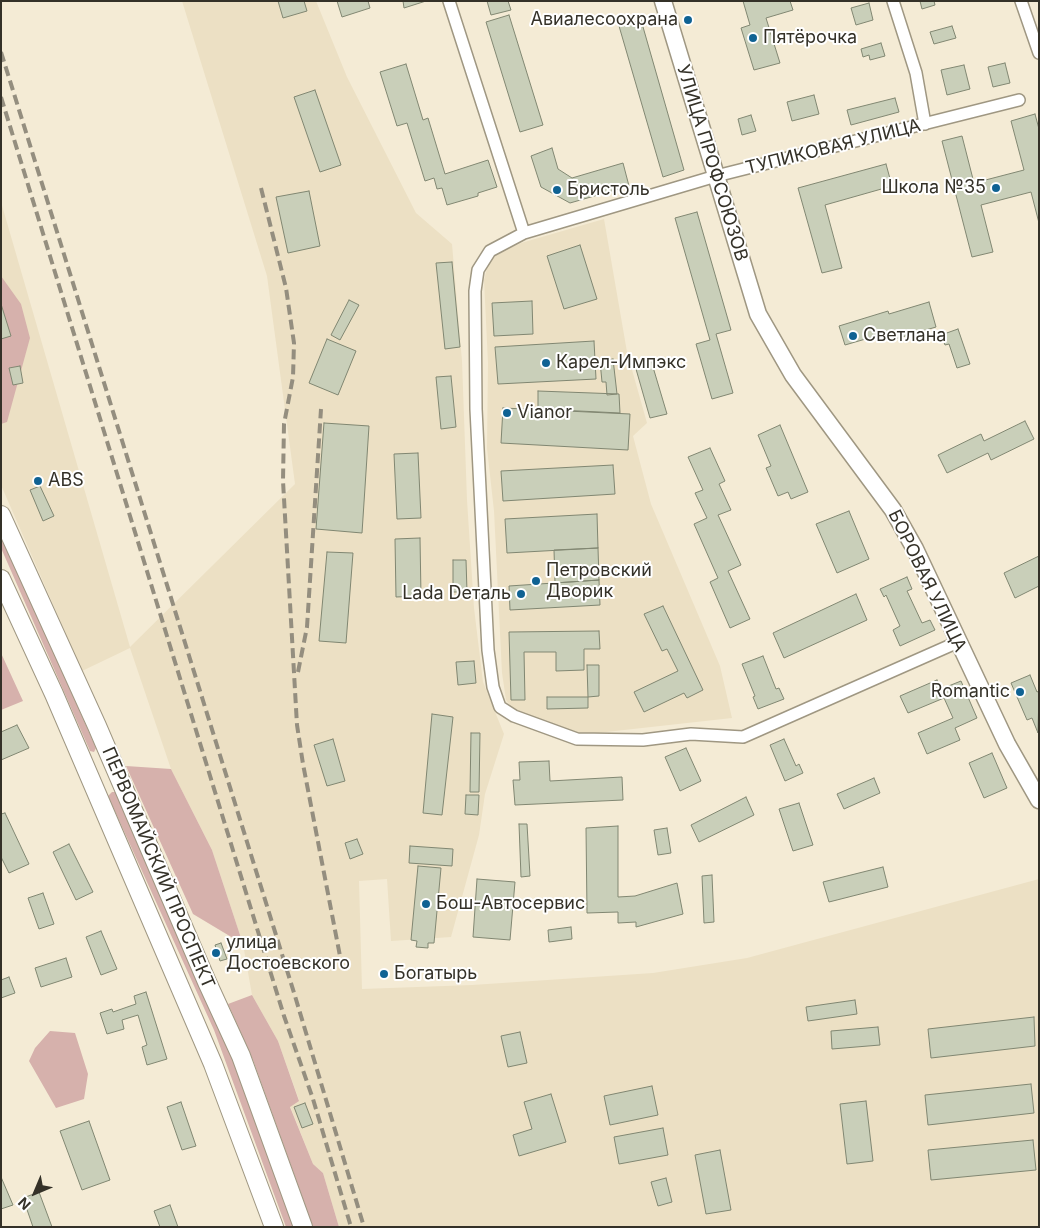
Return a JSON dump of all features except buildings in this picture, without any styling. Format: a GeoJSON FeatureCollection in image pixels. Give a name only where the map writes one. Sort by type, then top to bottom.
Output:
{"type":"FeatureCollection","features":[{"type":"Feature","properties":{"kind":"main road","name":"УЛИЦА ПРОФСОЮЗОВ"},"geometry":{"type":"LineString","coordinates":[[662,1],[758,314],[764,324]]}},
{"type":"Feature","properties":{"kind":"main road","name":"БОРОВАЯ УЛИЦА"},"geometry":{"type":"LineString","coordinates":[[764,324],[793,375],[893,510],[915,549],[1007,744],[1039,800]]}},
{"type":"Feature","properties":{"kind":"main road","name":"ПЕРВОМАЙСКИЙ ПРОСПЕКТ"},"geometry":{"type":"LineString","coordinates":[[1,515],[241,1056],[303,1227]]}},
{"type":"Feature","properties":{"kind":"main road","name":"ПЕРВОМАЙСКИЙ ПРОСПЕКТ"},"geometry":{"type":"LineString","coordinates":[[1,579],[89,775],[213,1064],[274,1227]]}},
{"type":"Feature","properties":{"kind":"main road"},"geometry":{"type":"LineString","coordinates":[[89,775],[113,764]]}},
{"type":"Feature","properties":{"kind":"street"},"geometry":{"type":"LineString","coordinates":[[449,1],[524,233]]}},
{"type":"Feature","properties":{"kind":"street"},"geometry":{"type":"LineString","coordinates":[[894,1],[916,73],[925,124]]}},
{"type":"Feature","properties":{"kind":"street"},"geometry":{"type":"LineString","coordinates":[[1021,1],[1039,53]]}},
{"type":"Feature","properties":{"kind":"street","name":"ТУПИКОВАЯ УЛИЦА"},"geometry":{"type":"LineString","coordinates":[[958,642],[743,737],[691,734],[643,740],[577,739],[514,716],[500,707],[493,687],[488,650],[476,409],[475,291],[478,270],[490,251],[524,233],[716,176],[1019,100]]}},
{"type":"Feature","properties":{"kind":"shaded area"},"geometry":{"type":"Polygon","coordinates":[[[182,1],[316,1],[347,77],[416,213],[452,244],[462,361],[467,500],[474,608],[483,682],[504,734],[485,794],[479,835],[451,937],[391,941],[387,879],[359,881],[362,989],[472,985],[653,973],[747,958],[1039,879],[1039,1227],[339,1227],[323,1173],[313,1164],[290,1106],[299,1100],[278,1041],[252,995],[243,944],[212,850],[171,769],[130,648],[82,671],[1,485],[1,202],[130,647],[295,484],[267,276],[182,1]]]}},
{"type":"Feature","properties":{"kind":"shaded area"},"geometry":{"type":"Polygon","coordinates":[[[604,219],[627,352],[647,423],[633,436],[651,504],[720,666],[732,718],[574,734],[513,710],[506,700],[502,673],[494,511],[487,448],[488,363],[484,280],[490,257],[521,243],[604,219]]]}},
{"type":"Feature","properties":{"kind":"shaded area"},"geometry":{"type":"Polygon","coordinates":[[[1,276],[21,304],[30,338],[7,422],[1,424],[1,276]]]}},
{"type":"Feature","properties":{"kind":"shaded area"},"geometry":{"type":"Polygon","coordinates":[[[1,533],[96,748],[94,752],[90,751],[1,548],[1,533]]]}},
{"type":"Feature","properties":{"kind":"shaded area"},"geometry":{"type":"Polygon","coordinates":[[[1,653],[23,701],[1,710],[1,653]]]}},
{"type":"Feature","properties":{"kind":"shaded area"},"geometry":{"type":"Polygon","coordinates":[[[126,766],[171,769],[212,850],[243,944],[193,914],[126,766]]]}},
{"type":"Feature","properties":{"kind":"shaded area"},"geometry":{"type":"Polygon","coordinates":[[[112,792],[117,792],[223,1029],[294,1227],[286,1227],[214,1030],[108,796],[112,792]]]}},
{"type":"Feature","properties":{"kind":"shaded area"},"geometry":{"type":"Polygon","coordinates":[[[252,995],[278,1041],[299,1101],[290,1107],[313,1164],[323,1173],[339,1227],[313,1227],[253,1060],[228,1004],[252,995]]]}},
{"type":"Feature","properties":{"kind":"shaded area"},"geometry":{"type":"Polygon","coordinates":[[[50,1031],[75,1033],[88,1074],[84,1099],[56,1108],[29,1061],[35,1048],[50,1031]]]}},
{"type":"Feature","properties":{"kind":"railway"},"geometry":{"type":"LineString","coordinates":[[1,52],[295,996],[364,1227]]}},
{"type":"Feature","properties":{"kind":"railway"},"geometry":{"type":"LineString","coordinates":[[1,97],[284,1016],[313,1099],[351,1227]]}},
{"type":"Feature","properties":{"kind":"railway"},"geometry":{"type":"LineString","coordinates":[[261,188],[286,288],[294,343],[293,377],[284,424],[283,481],[297,725],[340,956]]}},
{"type":"Feature","properties":{"kind":"railway"},"geometry":{"type":"LineString","coordinates":[[298,672],[307,627],[321,409]]}},
{"type":"Feature","properties":{"kind":"place","name":"Авиалесоохрана"},"geometry":{"type":"Point","coordinates":[688,20]}},
{"type":"Feature","properties":{"kind":"place","name":"Пятёрочка"},"geometry":{"type":"Point","coordinates":[753,38]}},
{"type":"Feature","properties":{"kind":"place","name":"Школа №35"},"geometry":{"type":"Point","coordinates":[996,188]}},
{"type":"Feature","properties":{"kind":"place","name":"Бристоль"},"geometry":{"type":"Point","coordinates":[557,190]}},
{"type":"Feature","properties":{"kind":"place","name":"Светлана"},"geometry":{"type":"Point","coordinates":[853,336]}},
{"type":"Feature","properties":{"kind":"place","name":"Карел-Импэкс"},"geometry":{"type":"Point","coordinates":[546,363]}},
{"type":"Feature","properties":{"kind":"place","name":"Vianor"},"geometry":{"type":"Point","coordinates":[507,413]}},
{"type":"Feature","properties":{"kind":"place","name":"ABS"},"geometry":{"type":"Point","coordinates":[38,481]}},
{"type":"Feature","properties":{"kind":"place","name":"Петровский Дворик"},"geometry":{"type":"Point","coordinates":[536,581]}},
{"type":"Feature","properties":{"kind":"place","name":"Lada Dеталь"},"geometry":{"type":"Point","coordinates":[521,594]}},
{"type":"Feature","properties":{"kind":"place","name":"Romantic"},"geometry":{"type":"Point","coordinates":[1020,692]}},
{"type":"Feature","properties":{"kind":"place","name":"Бош-Автосервис"},"geometry":{"type":"Point","coordinates":[426,904]}},
{"type":"Feature","properties":{"kind":"place","name":"улица Достоевского"},"geometry":{"type":"Point","coordinates":[216,953]}},
{"type":"Feature","properties":{"kind":"place","name":"Богатырь"},"geometry":{"type":"Point","coordinates":[384,974]}}]}
